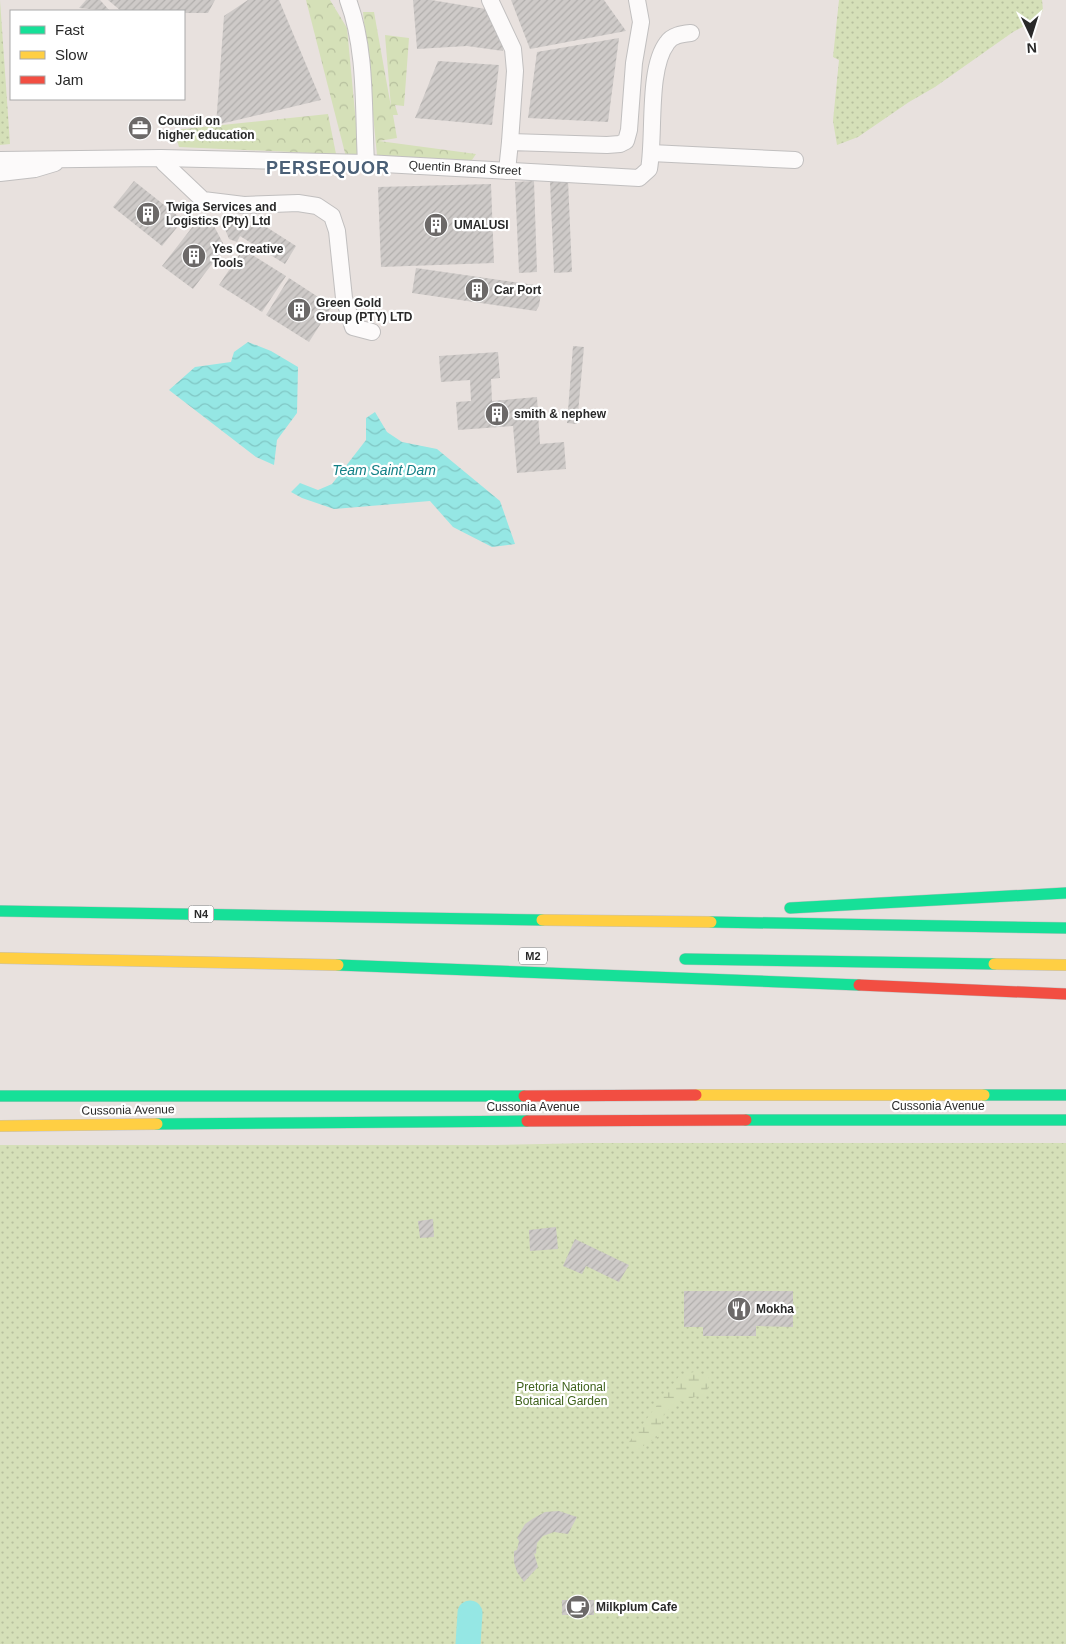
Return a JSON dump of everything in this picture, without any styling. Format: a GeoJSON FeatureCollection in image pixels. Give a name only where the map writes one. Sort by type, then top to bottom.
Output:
{"type":"FeatureCollection","features":[{"type":"Feature","properties":{"kind":"main road"},"geometry":{"type":"LineString","coordinates":[[774,908],[1066,893]]}},
{"type":"Feature","properties":{"kind":"main road"},"geometry":{"type":"LineString","coordinates":[[402,918],[471,914],[618,915],[728,910]]}},
{"type":"Feature","properties":{"kind":"main road","name":"N4"},"geometry":{"type":"LineString","coordinates":[[0,911],[402,918]]}},
{"type":"Feature","properties":{"kind":"main road"},"geometry":{"type":"LineString","coordinates":[[402,918],[1066,928]]}},
{"type":"Feature","properties":{"kind":"main road"},"geometry":{"type":"LineString","coordinates":[[0,947],[249,951]]}},
{"type":"Feature","properties":{"kind":"main road"},"geometry":{"type":"LineString","coordinates":[[0,958],[362,965],[1066,994]]}},
{"type":"Feature","properties":{"kind":"main road"},"geometry":{"type":"LineString","coordinates":[[669,959],[1066,965]]}},
{"type":"Feature","properties":{"kind":"main road"},"geometry":{"type":"LineString","coordinates":[[29,1084],[48,1087],[66,1096]]}},
{"type":"Feature","properties":{"kind":"main road","name":"Cussonia Avenue"},"geometry":{"type":"LineString","coordinates":[[0,1096],[1066,1094]]}},
{"type":"Feature","properties":{"kind":"main road","name":"Cussonia Avenue"},"geometry":{"type":"LineString","coordinates":[[0,1126],[364,1121],[1066,1120]]}},
{"type":"Feature","properties":{"kind":"street"},"geometry":{"type":"LineString","coordinates":[[348,0],[357,31],[361,57],[366,162]]}},
{"type":"Feature","properties":{"kind":"street"},"geometry":{"type":"LineString","coordinates":[[490,0],[513,49],[515,71],[507,171]]}},
{"type":"Feature","properties":{"kind":"street"},"geometry":{"type":"LineString","coordinates":[[510,142],[607,145],[620,144],[626,141],[629,130],[634,63],[641,22],[637,0]]}},
{"type":"Feature","properties":{"kind":"street"},"geometry":{"type":"LineString","coordinates":[[691,33],[679,34],[671,38],[663,49],[655,84],[651,153],[796,160]]}},
{"type":"Feature","properties":{"kind":"street","name":"Quentin Brand Street"},"geometry":{"type":"LineString","coordinates":[[0,160],[32,158],[61,160],[161,158],[366,162],[639,178],[647,173],[651,153]]}},
{"type":"Feature","properties":{"kind":"street","name":"Quentin Brand Street"},"geometry":{"type":"LineString","coordinates":[[0,173],[35,169],[61,160]]}},
{"type":"Feature","properties":{"kind":"street"},"geometry":{"type":"LineString","coordinates":[[164,163],[203,200],[244,205],[298,203],[317,206],[332,216],[337,231],[344,298],[353,328],[372,332]]}},
{"type":"Feature","properties":{"kind":"green space"},"geometry":{"type":"Polygon","coordinates":[[[0,0],[10,144],[0,145],[0,0]]]}},
{"type":"Feature","properties":{"kind":"green space"},"geometry":{"type":"Polygon","coordinates":[[[306,0],[330,0],[347,28],[359,155],[346,157],[306,0]]]}},
{"type":"Feature","properties":{"kind":"green space"},"geometry":{"type":"Polygon","coordinates":[[[839,0],[1042,0],[1043,10],[1039,18],[1013,32],[935,87],[909,102],[858,137],[837,145],[833,121],[839,60],[833,57],[839,0]]]}},
{"type":"Feature","properties":{"kind":"green space"},"geometry":{"type":"Polygon","coordinates":[[[363,12],[374,12],[391,107],[385,35],[409,38],[404,106],[395,105],[398,115],[393,115],[397,138],[379,141],[476,154],[470,163],[377,155],[363,12]]]}},
{"type":"Feature","properties":{"kind":"green space"},"geometry":{"type":"Polygon","coordinates":[[[328,114],[336,154],[179,147],[174,130],[328,114]]]}},
{"type":"Feature","properties":{"kind":"green space","name":"Pretoria National Botanical Garden"},"geometry":{"type":"Polygon","coordinates":[[[589,1143],[1066,1143],[1066,1644],[0,1644],[0,1145],[494,1145],[589,1143]]]}},
{"type":"Feature","properties":{"kind":"green space"},"geometry":{"type":"Polygon","coordinates":[[[694,1372],[709,1376],[707,1393],[673,1405],[664,1416],[659,1436],[637,1450],[629,1442],[680,1375],[694,1372]]]}},
{"type":"Feature","properties":{"kind":"water"},"geometry":{"type":"Polygon","coordinates":[[[248,342],[271,351],[298,367],[297,413],[277,440],[274,465],[256,457],[169,390],[195,367],[231,362],[234,352],[248,342]]]}},
{"type":"Feature","properties":{"kind":"water","name":"Team Saint Dam"},"geometry":{"type":"Polygon","coordinates":[[[375,412],[387,432],[402,442],[437,449],[500,501],[515,544],[492,547],[453,527],[430,501],[334,509],[302,498],[291,492],[300,483],[318,490],[332,484],[366,440],[366,418],[375,412]]]}},
{"type":"Feature","properties":{"kind":"building"},"geometry":{"type":"Polygon","coordinates":[[[86,0],[100,0],[109,10],[100,10],[79,8],[86,0]]]}},
{"type":"Feature","properties":{"kind":"building"},"geometry":{"type":"Polygon","coordinates":[[[108,0],[215,0],[208,13],[185,13],[185,10],[120,10],[108,0]]]}},
{"type":"Feature","properties":{"kind":"building"},"geometry":{"type":"Polygon","coordinates":[[[248,0],[279,0],[321,100],[216,125],[224,16],[248,0]]]}},
{"type":"Feature","properties":{"kind":"building"},"geometry":{"type":"Polygon","coordinates":[[[413,0],[431,0],[486,9],[503,39],[503,51],[467,46],[417,49],[413,0]]]}},
{"type":"Feature","properties":{"kind":"building"},"geometry":{"type":"Polygon","coordinates":[[[511,0],[604,0],[626,31],[530,49],[511,0]]]}},
{"type":"Feature","properties":{"kind":"building"},"geometry":{"type":"Polygon","coordinates":[[[619,38],[608,122],[528,118],[537,52],[619,38]]]}},
{"type":"Feature","properties":{"kind":"building"},"geometry":{"type":"Polygon","coordinates":[[[438,61],[499,65],[492,125],[415,118],[438,61]]]}},
{"type":"Feature","properties":{"kind":"building","name":"Car Port"},"geometry":{"type":"Polygon","coordinates":[[[568,180],[572,272],[554,273],[550,182],[568,180]]]}},
{"type":"Feature","properties":{"kind":"building","name":"Twiga Services and Logistics (Pty) Ltd"},"geometry":{"type":"Polygon","coordinates":[[[134,181],[183,220],[162,246],[113,207],[134,181]]]}},
{"type":"Feature","properties":{"kind":"building","name":"Car Port"},"geometry":{"type":"Polygon","coordinates":[[[534,181],[537,272],[519,273],[515,182],[534,181]]]}},
{"type":"Feature","properties":{"kind":"building","name":"UMALUSI"},"geometry":{"type":"Polygon","coordinates":[[[491,184],[494,263],[381,267],[378,187],[491,184]]]}},
{"type":"Feature","properties":{"kind":"building"},"geometry":{"type":"Polygon","coordinates":[[[237,216],[268,228],[296,246],[285,264],[240,236],[237,242],[229,239],[225,229],[237,216]]]}},
{"type":"Feature","properties":{"kind":"building","name":"Yes Creative Tools"},"geometry":{"type":"Polygon","coordinates":[[[215,220],[215,228],[225,247],[193,289],[162,266],[197,221],[215,220]]]}},
{"type":"Feature","properties":{"kind":"building"},"geometry":{"type":"Polygon","coordinates":[[[243,249],[286,276],[262,312],[219,285],[243,249]]]}},
{"type":"Feature","properties":{"kind":"building","name":"Car Port"},"geometry":{"type":"Polygon","coordinates":[[[416,268],[542,286],[539,306],[536,311],[412,293],[416,268]]]}},
{"type":"Feature","properties":{"kind":"building","name":"Green Gold Group (PTY) LTD"},"geometry":{"type":"Polygon","coordinates":[[[289,278],[332,306],[309,342],[266,315],[289,278]]]}},
{"type":"Feature","properties":{"kind":"building"},"geometry":{"type":"Polygon","coordinates":[[[573,346],[584,347],[577,424],[567,423],[573,346]]]}},
{"type":"Feature","properties":{"kind":"building","name":"smith & nephew"},"geometry":{"type":"Polygon","coordinates":[[[498,352],[500,378],[491,379],[492,401],[537,397],[540,444],[564,442],[566,469],[517,473],[513,426],[458,430],[456,402],[471,401],[470,380],[441,382],[439,356],[498,352]]]}},
{"type":"Feature","properties":{"kind":"building"},"geometry":{"type":"Polygon","coordinates":[[[433,1219],[434,1237],[420,1238],[418,1221],[433,1219]]]}},
{"type":"Feature","properties":{"kind":"building"},"geometry":{"type":"Polygon","coordinates":[[[556,1227],[558,1249],[530,1251],[529,1230],[556,1227]]]}},
{"type":"Feature","properties":{"kind":"building"},"geometry":{"type":"Polygon","coordinates":[[[575,1239],[629,1265],[619,1282],[586,1266],[582,1274],[563,1266],[575,1239]]]}},
{"type":"Feature","properties":{"kind":"building","name":"Mokha"},"geometry":{"type":"Polygon","coordinates":[[[684,1291],[793,1291],[793,1327],[756,1326],[756,1336],[703,1336],[703,1327],[684,1327],[684,1291]]]}},
{"type":"Feature","properties":{"kind":"building"},"geometry":{"type":"Polygon","coordinates":[[[559,1511],[577,1517],[568,1534],[554,1532],[543,1536],[537,1543],[536,1554],[534,1553],[538,1567],[524,1582],[517,1572],[514,1562],[514,1551],[517,1550],[519,1541],[517,1538],[525,1524],[534,1518],[545,1512],[559,1511]]]}},
{"type":"Feature","properties":{"kind":"building","name":"Milkplum Cafe"},"geometry":{"type":"Polygon","coordinates":[[[562,1600],[594,1600],[594,1615],[562,1615],[562,1600]]]}},
{"type":"Feature","properties":{"kind":"waterway"},"geometry":{"type":"LineString","coordinates":[[468,1644],[470,1613]]}},
{"type":"Feature","properties":{"kind":"traffic: fast"},"geometry":{"type":"LineString","coordinates":[[790,908],[1066,893]]}},
{"type":"Feature","properties":{"kind":"traffic: fast"},"geometry":{"type":"LineString","coordinates":[[0,911],[542,920]]}},
{"type":"Feature","properties":{"kind":"traffic: fast"},"geometry":{"type":"LineString","coordinates":[[711,922],[1066,928]]}},
{"type":"Feature","properties":{"kind":"traffic: fast"},"geometry":{"type":"LineString","coordinates":[[685,959],[994,964]]}},
{"type":"Feature","properties":{"kind":"traffic: fast"},"geometry":{"type":"LineString","coordinates":[[338,965],[859,985]]}},
{"type":"Feature","properties":{"kind":"traffic: fast"},"geometry":{"type":"LineString","coordinates":[[984,1095],[1066,1095]]}},
{"type":"Feature","properties":{"kind":"traffic: fast"},"geometry":{"type":"LineString","coordinates":[[0,1096],[524,1096]]}},
{"type":"Feature","properties":{"kind":"traffic: fast"},"geometry":{"type":"LineString","coordinates":[[746,1120],[1066,1120]]}},
{"type":"Feature","properties":{"kind":"traffic: fast"},"geometry":{"type":"LineString","coordinates":[[157,1124],[527,1121]]}},
{"type":"Feature","properties":{"kind":"traffic: slow"},"geometry":{"type":"LineString","coordinates":[[542,920],[711,922]]}},
{"type":"Feature","properties":{"kind":"traffic: slow"},"geometry":{"type":"LineString","coordinates":[[0,958],[338,965]]}},
{"type":"Feature","properties":{"kind":"traffic: slow"},"geometry":{"type":"LineString","coordinates":[[994,964],[1066,965]]}},
{"type":"Feature","properties":{"kind":"traffic: slow"},"geometry":{"type":"LineString","coordinates":[[696,1095],[984,1095]]}},
{"type":"Feature","properties":{"kind":"traffic: slow"},"geometry":{"type":"LineString","coordinates":[[0,1126],[157,1124]]}},
{"type":"Feature","properties":{"kind":"traffic: jam"},"geometry":{"type":"LineString","coordinates":[[859,985],[1066,994]]}},
{"type":"Feature","properties":{"kind":"traffic: jam"},"geometry":{"type":"LineString","coordinates":[[524,1096],[696,1095]]}},
{"type":"Feature","properties":{"kind":"traffic: jam"},"geometry":{"type":"LineString","coordinates":[[527,1121],[746,1120]]}},
{"type":"Feature","properties":{"kind":"place","name":"Council on higher education"},"geometry":{"type":"Point","coordinates":[140,128]}},
{"type":"Feature","properties":{"kind":"place","name":"Twiga Services and Logistics (Pty) Ltd"},"geometry":{"type":"Point","coordinates":[148,214]}},
{"type":"Feature","properties":{"kind":"place","name":"UMALUSI"},"geometry":{"type":"Point","coordinates":[436,225]}},
{"type":"Feature","properties":{"kind":"place","name":"Yes Creative Tools"},"geometry":{"type":"Point","coordinates":[194,256]}},
{"type":"Feature","properties":{"kind":"place","name":"Car Port"},"geometry":{"type":"Point","coordinates":[477,290]}},
{"type":"Feature","properties":{"kind":"place","name":"Green Gold Group (PTY) LTD"},"geometry":{"type":"Point","coordinates":[299,310]}},
{"type":"Feature","properties":{"kind":"place","name":"smith & nephew"},"geometry":{"type":"Point","coordinates":[497,414]}},
{"type":"Feature","properties":{"kind":"place","name":"Mokha"},"geometry":{"type":"Point","coordinates":[739,1309]}},
{"type":"Feature","properties":{"kind":"place","name":"Milkplum Cafe"},"geometry":{"type":"Point","coordinates":[578,1607]}},
{"type":"Feature","properties":{"kind":"district","name":"PERSEQUOR"},"geometry":{"type":"Point","coordinates":[328,168]}}]}
